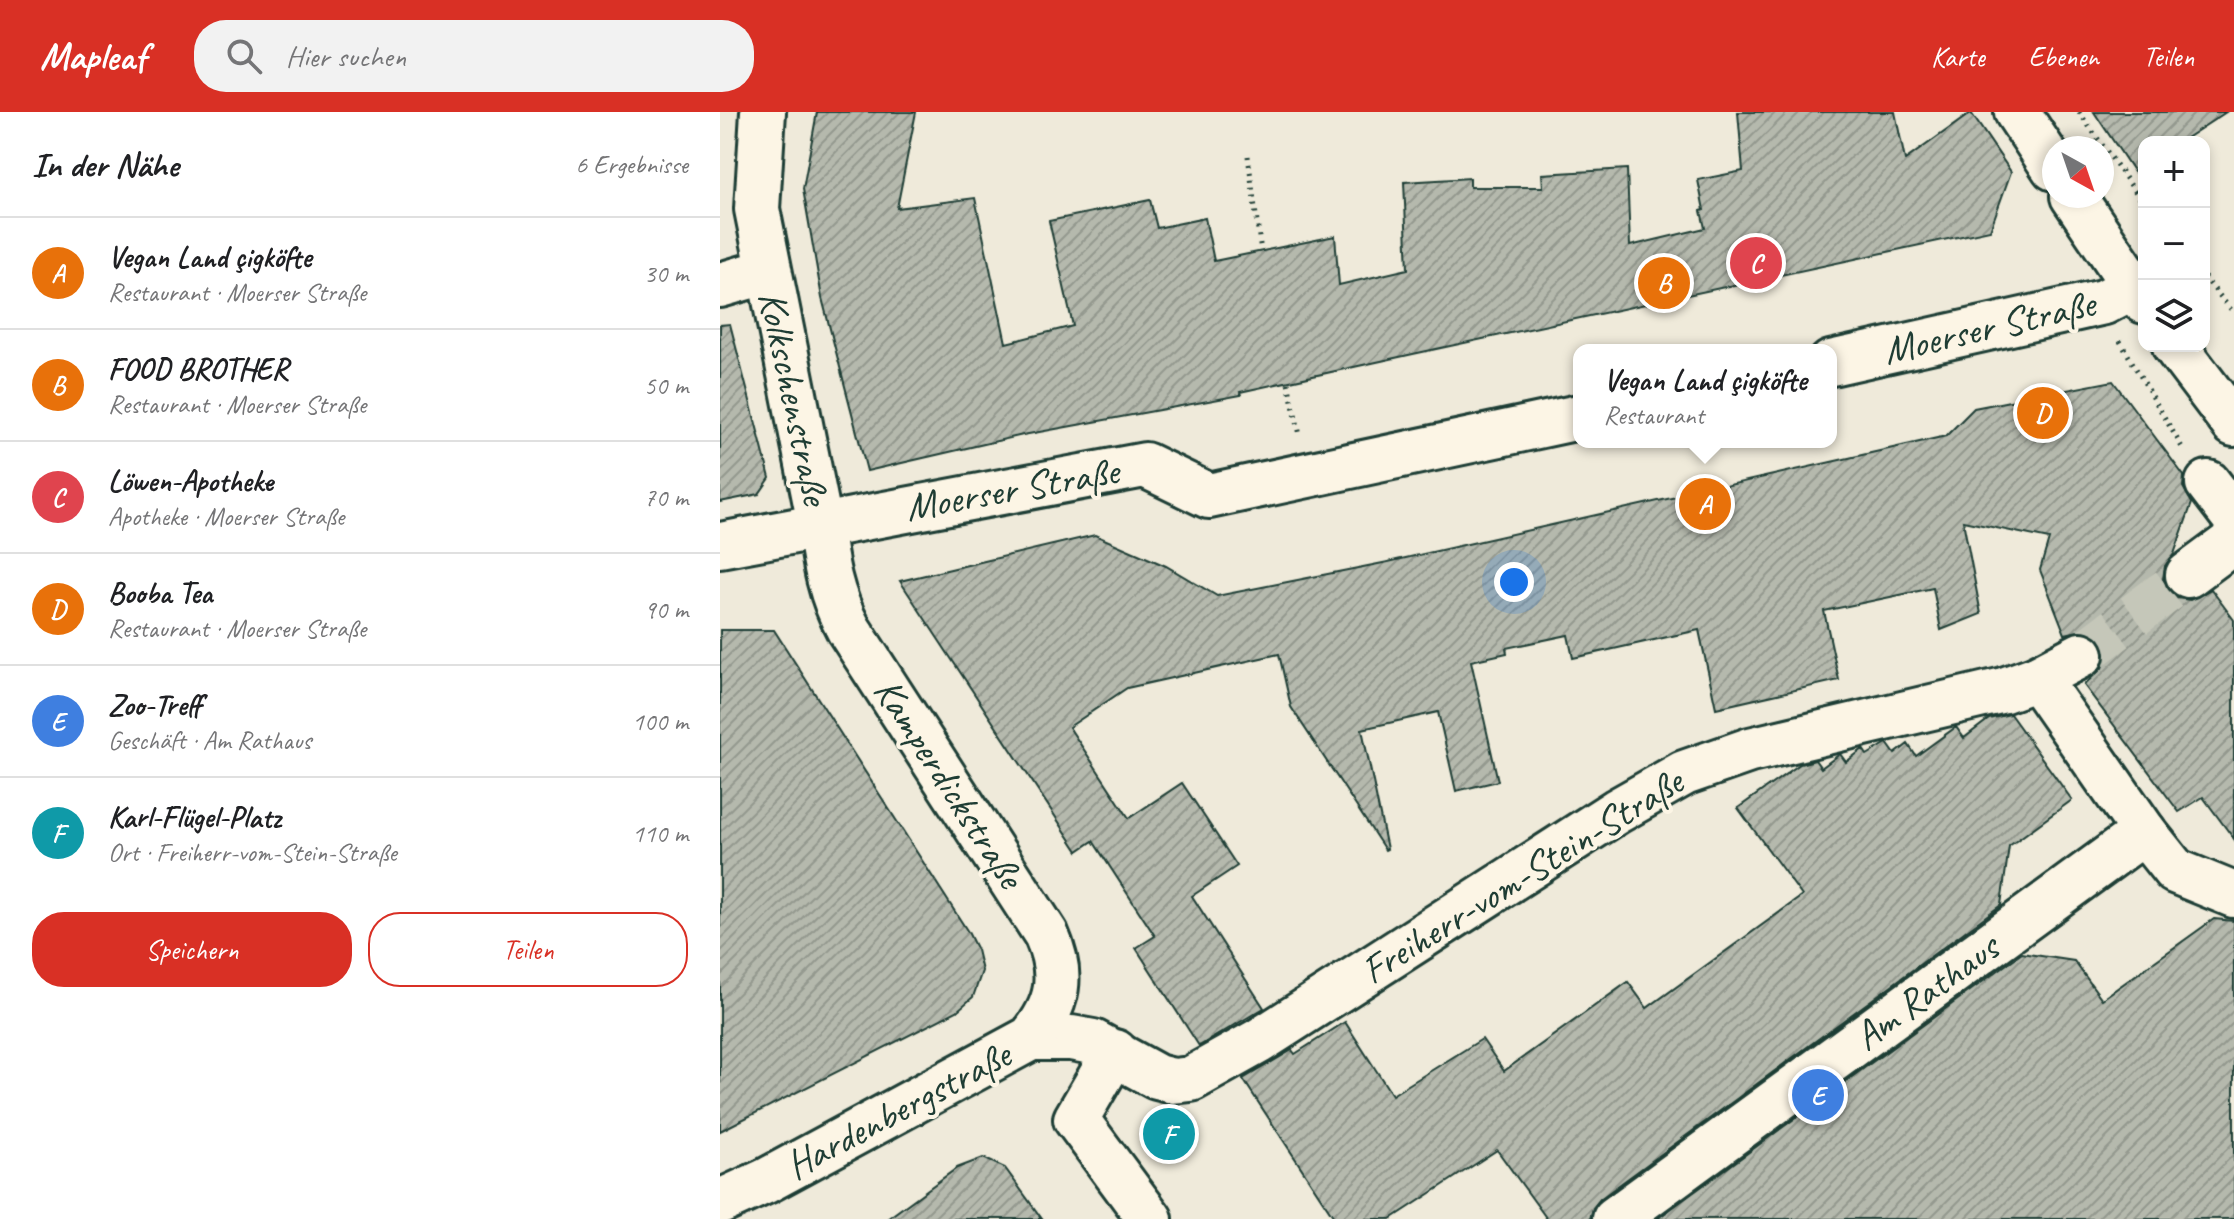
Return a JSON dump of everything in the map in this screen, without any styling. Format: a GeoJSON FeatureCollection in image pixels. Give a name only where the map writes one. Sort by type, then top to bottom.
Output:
{"type":"FeatureCollection","features":[{"type":"Feature","properties":{"kind":"street","name":"Kolkschenstraße"},"geometry":{"type":"LineString","coordinates":[[763,112],[757,209],[820,524]]}},
{"type":"Feature","properties":{"kind":"street"},"geometry":{"type":"LineString","coordinates":[[2017,112],[2042,150]]}},
{"type":"Feature","properties":{"kind":"street"},"geometry":{"type":"LineString","coordinates":[[2050,112],[2067,136]]}},
{"type":"Feature","properties":{"kind":"street"},"geometry":{"type":"LineString","coordinates":[[2083,208],[2141,280]]}},
{"type":"Feature","properties":{"kind":"street"},"geometry":{"type":"LineString","coordinates":[[2111,208],[2142,280]]}},
{"type":"Feature","properties":{"kind":"street","name":"Kolkschenstraße"},"geometry":{"type":"LineString","coordinates":[[720,285],[768,271]]}},
{"type":"Feature","properties":{"kind":"street","name":"Moerser Straße"},"geometry":{"type":"LineString","coordinates":[[1837,362],[2104,302],[2138,283]]}},
{"type":"Feature","properties":{"kind":"street"},"geometry":{"type":"LineString","coordinates":[[2210,351],[2234,385]]}},
{"type":"Feature","properties":{"kind":"street"},"geometry":{"type":"LineString","coordinates":[[2180,352],[2234,424]]}},
{"type":"Feature","properties":{"kind":"street","name":"Moerser Straße"},"geometry":{"type":"LineString","coordinates":[[720,545],[1145,465],[1209,496],[1573,418]]}},
{"type":"Feature","properties":{"kind":"street"},"geometry":{"type":"LineString","coordinates":[[2208,483],[2234,517]]}},
{"type":"Feature","properties":{"kind":"street","name":"Kamperdickstraße"},"geometry":{"type":"LineString","coordinates":[[820,524],[829,585],[841,615],[1013,879],[1054,953],[1057,977],[1054,1000],[1047,1018],[1031,1038]]}},
{"type":"Feature","properties":{"kind":"street"},"geometry":{"type":"LineString","coordinates":[[2188,575],[2234,541]]}},
{"type":"Feature","properties":{"kind":"street","name":"Freiherr-vom-Stein-Straße"},"geometry":{"type":"LineString","coordinates":[[1031,1038],[1071,1038],[1093,1042],[1157,1077],[1173,1081],[1191,1079],[1259,1041],[1617,811],[1684,773],[1750,750],[1963,701],[2037,678],[2081,655]]}},
{"type":"Feature","properties":{"kind":"street"},"geometry":{"type":"LineString","coordinates":[[2037,678],[2144,832],[2175,871],[2234,895]]}},
{"type":"Feature","properties":{"kind":"street","name":"Am Rathaus"},"geometry":{"type":"LineString","coordinates":[[1615,1219],[2144,832]]}},
{"type":"Feature","properties":{"kind":"street","name":"Hardenbergstraße"},"geometry":{"type":"LineString","coordinates":[[720,1202],[766,1181],[1031,1038]]}},
{"type":"Feature","properties":{"kind":"street"},"geometry":{"type":"LineString","coordinates":[[1115,1052],[1076,1119],[1150,1219]]}},
{"type":"Feature","properties":{"kind":"path"},"geometry":{"type":"LineString","coordinates":[[2079,112],[2138,196]]}},
{"type":"Feature","properties":{"kind":"path"},"geometry":{"type":"LineString","coordinates":[[1248,156],[1261,252]]}},
{"type":"Feature","properties":{"kind":"path"},"geometry":{"type":"LineString","coordinates":[[2206,280],[2234,313]]}},
{"type":"Feature","properties":{"kind":"path"},"geometry":{"type":"LineString","coordinates":[[1288,383],[1309,475]]}},
{"type":"Feature","properties":{"kind":"building"},"geometry":{"type":"Polygon","coordinates":[[[817,112],[916,112],[897,208],[975,198],[1006,343],[1073,326],[1049,221],[1150,200],[1157,228],[1205,218],[1214,261],[1335,236],[1339,285],[1408,269],[1404,182],[1470,178],[1470,187],[1543,187],[1542,174],[1627,169],[1630,246],[1705,228],[1698,180],[1743,171],[1738,112],[1895,112],[1905,160],[1971,113],[2011,172],[1990,230],[1240,392],[1241,395],[1023,435],[867,471],[822,298],[803,189],[817,112]]]}},
{"type":"Feature","properties":{"kind":"building"},"geometry":{"type":"Polygon","coordinates":[[[2094,112],[2226,112],[2189,136],[2138,136],[2138,169],[2134,172],[2114,142],[2114,136],[2110,136],[2094,112]]]}},
{"type":"Feature","properties":{"kind":"building"},"geometry":{"type":"Polygon","coordinates":[[[730,324],[770,478],[759,494],[720,502],[720,325],[730,324]]]}},
{"type":"Feature","properties":{"kind":"building"},"geometry":{"type":"Polygon","coordinates":[[[2113,381],[2184,476],[2183,487],[2192,503],[2174,554],[2165,566],[2163,579],[2168,589],[2177,598],[2190,600],[2211,589],[2234,620],[2234,839],[2203,797],[2179,812],[2084,685],[2102,668],[2106,657],[2103,644],[2095,634],[2083,630],[2065,634],[2040,570],[2049,539],[1963,521],[1981,614],[1941,630],[1933,588],[1824,611],[1839,680],[1716,708],[1699,630],[1573,658],[1568,635],[1506,648],[1507,653],[1471,661],[1498,781],[1456,791],[1438,712],[1362,729],[1385,850],[1291,707],[1279,654],[1127,688],[1069,727],[1129,818],[1182,783],[1237,866],[1192,896],[1264,1008],[1199,1046],[1136,948],[1155,936],[1093,841],[1078,851],[900,581],[1095,535],[1166,566],[1217,596],[1388,562],[1946,436],[1974,408],[2113,381]]]}},
{"type":"Feature","properties":{"kind":"building"},"geometry":{"type":"Polygon","coordinates":[[[720,630],[774,630],[968,932],[982,971],[973,997],[957,1011],[720,1131],[720,630]]]}},
{"type":"Feature","properties":{"kind":"building"},"geometry":{"type":"Polygon","coordinates":[[[2010,714],[2072,800],[2009,846],[2001,905],[1600,1199],[1590,1219],[1547,1219],[1497,1150],[1391,1219],[1335,1219],[1243,1079],[1292,1050],[1295,1054],[1345,1022],[1392,1095],[1482,1039],[1504,1071],[1628,982],[1647,1008],[1802,896],[1738,808],[1800,764],[1815,760],[1821,768],[1840,754],[1846,762],[1863,749],[1867,755],[1887,743],[1895,754],[1908,744],[1916,756],[1956,727],[1964,738],[1989,719],[2010,714]]]}},
{"type":"Feature","properties":{"kind":"building"},"geometry":{"type":"Polygon","coordinates":[[[2214,919],[2234,921],[2234,1219],[1657,1219],[2022,953],[2074,961],[2102,999],[2214,919]]]}},
{"type":"Feature","properties":{"kind":"building"},"geometry":{"type":"Polygon","coordinates":[[[983,1158],[1005,1168],[1042,1219],[887,1219],[957,1168],[983,1158]]]}},
{"type":"Feature","properties":{"kind":"tunnel"},"geometry":{"type":"LineString","coordinates":[[2081,655],[2188,575]]}},
{"type":"Feature","properties":{"kind":"place","name":"Löwen-Apotheke"},"geometry":{"type":"Point","coordinates":[1756,263]}},
{"type":"Feature","properties":{"kind":"place","name":"FOOD BROTHER"},"geometry":{"type":"Point","coordinates":[1664,283]}},
{"type":"Feature","properties":{"kind":"place","name":"Booba Tea"},"geometry":{"type":"Point","coordinates":[2043,413]}},
{"type":"Feature","properties":{"kind":"place","name":"Vegan Land çigköfte"},"geometry":{"type":"Point","coordinates":[1705,504]}},
{"type":"Feature","properties":{"kind":"place","name":"Zoo-Treff"},"geometry":{"type":"Point","coordinates":[1818,1095]}},
{"type":"Feature","properties":{"kind":"place","name":"Karl-Flügel-Platz"},"geometry":{"type":"Point","coordinates":[1169,1134]}}]}
